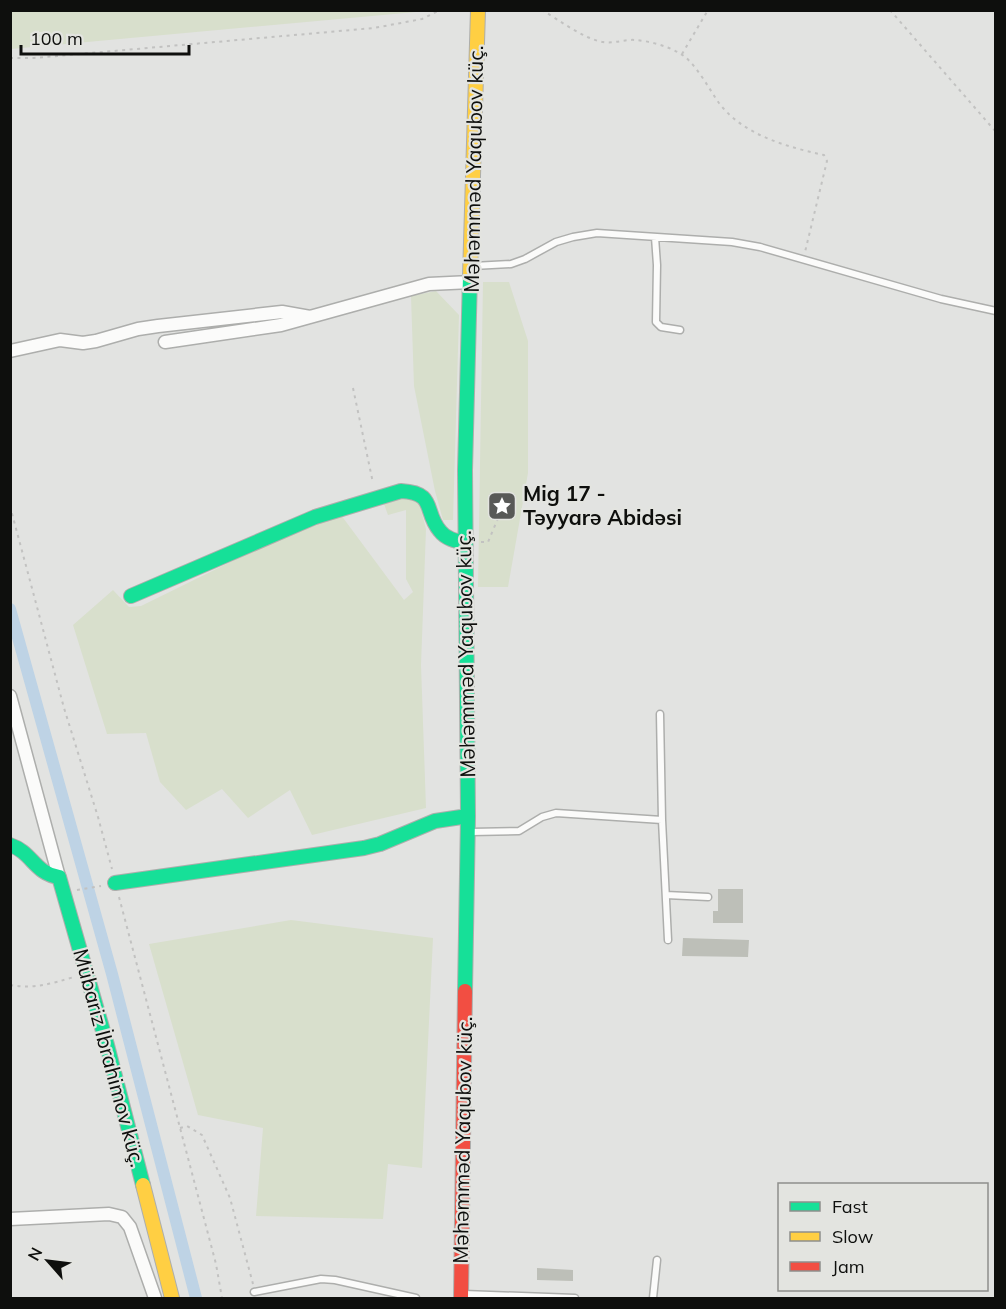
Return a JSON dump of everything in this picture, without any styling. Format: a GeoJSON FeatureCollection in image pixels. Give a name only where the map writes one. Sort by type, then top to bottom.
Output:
{"type":"FeatureCollection","features":[{"type":"Feature","properties":{"kind":"main road","name":"Məhəmməd Yaqubov küç."},"geometry":{"type":"LineString","coordinates":[[461,1296],[468,832],[465,470],[478,10]]}},
{"type":"Feature","properties":{"kind":"main road"},"geometry":{"type":"LineString","coordinates":[[131,596],[315,517],[401,491],[419,492],[425,498],[438,531],[445,538],[465,543]]}},
{"type":"Feature","properties":{"kind":"main road"},"geometry":{"type":"LineString","coordinates":[[115,883],[364,848],[380,844],[435,821],[468,816]]}},
{"type":"Feature","properties":{"kind":"main road"},"geometry":{"type":"LineString","coordinates":[[10,845],[23,849],[41,872],[49,877],[59,878]]}},
{"type":"Feature","properties":{"kind":"main road","name":"Mübariz İbrahimov küç."},"geometry":{"type":"LineString","coordinates":[[59,878],[88,974],[172,1299]]}},
{"type":"Feature","properties":{"kind":"street"},"geometry":{"type":"LineString","coordinates":[[165,342],[281,325],[429,284],[471,282]]}},
{"type":"Feature","properties":{"kind":"street"},"geometry":{"type":"LineString","coordinates":[[10,351],[60,340],[83,343],[96,341],[158,326],[282,312],[311,317]]}},
{"type":"Feature","properties":{"kind":"street"},"geometry":{"type":"LineString","coordinates":[[10,696],[59,878]]}},
{"type":"Feature","properties":{"kind":"street"},"geometry":{"type":"LineString","coordinates":[[10,1218],[109,1214],[122,1217],[130,1227],[154,1299]]}},
{"type":"Feature","properties":{"kind":"lane"},"geometry":{"type":"LineString","coordinates":[[472,266],[511,264],[556,242],[597,233],[732,242],[760,247],[941,299],[996,311]]}},
{"type":"Feature","properties":{"kind":"lane"},"geometry":{"type":"LineString","coordinates":[[655,237],[656,322],[661,327],[680,330]]}},
{"type":"Feature","properties":{"kind":"lane"},"geometry":{"type":"LineString","coordinates":[[660,714],[668,940]]}},
{"type":"Feature","properties":{"kind":"lane"},"geometry":{"type":"LineString","coordinates":[[468,832],[519,831],[542,817],[556,813],[662,820]]}},
{"type":"Feature","properties":{"kind":"lane"},"geometry":{"type":"LineString","coordinates":[[666,895],[708,897]]}},
{"type":"Feature","properties":{"kind":"lane"},"geometry":{"type":"LineString","coordinates":[[653,1299],[657,1260]]}},
{"type":"Feature","properties":{"kind":"lane"},"geometry":{"type":"LineString","coordinates":[[254,1292],[321,1279],[335,1280],[416,1299]]}},
{"type":"Feature","properties":{"kind":"lane"},"geometry":{"type":"LineString","coordinates":[[461,1296],[575,1299]]}},
{"type":"Feature","properties":{"kind":"path"},"geometry":{"type":"LineString","coordinates":[[10,58],[34,58],[374,28],[422,19],[440,10]]}},
{"type":"Feature","properties":{"kind":"path"},"geometry":{"type":"LineString","coordinates":[[542,10],[594,40],[606,43],[642,41],[682,54],[721,106],[738,123],[792,148],[824,155],[827,161],[804,259]]}},
{"type":"Feature","properties":{"kind":"path"},"geometry":{"type":"LineString","coordinates":[[682,54],[708,10]]}},
{"type":"Feature","properties":{"kind":"path"},"geometry":{"type":"LineString","coordinates":[[890,10],[996,132]]}},
{"type":"Feature","properties":{"kind":"path"},"geometry":{"type":"LineString","coordinates":[[353,388],[376,498]]}},
{"type":"Feature","properties":{"kind":"path"},"geometry":{"type":"LineString","coordinates":[[10,506],[63,708],[98,817],[216,1264],[222,1299]]}},
{"type":"Feature","properties":{"kind":"path"},"geometry":{"type":"LineString","coordinates":[[465,543],[488,542],[499,516]]}},
{"type":"Feature","properties":{"kind":"path"},"geometry":{"type":"LineString","coordinates":[[63,893],[115,883]]}},
{"type":"Feature","properties":{"kind":"path"},"geometry":{"type":"LineString","coordinates":[[10,985],[27,988],[39,987],[88,974]]}},
{"type":"Feature","properties":{"kind":"path"},"geometry":{"type":"LineString","coordinates":[[180,1128],[187,1126],[202,1135],[230,1198],[253,1280],[254,1292]]}},
{"type":"Feature","properties":{"kind":"green space"},"geometry":{"type":"Polygon","coordinates":[[[11,10],[427,10],[427,11],[11,49],[11,10]]]}},
{"type":"Feature","properties":{"kind":"green space"},"geometry":{"type":"Polygon","coordinates":[[[483,282],[509,282],[528,341],[528,473],[508,587],[478,587],[483,282]]]}},
{"type":"Feature","properties":{"kind":"green space"},"geometry":{"type":"Polygon","coordinates":[[[436,291],[459,315],[453,520],[443,520],[414,386],[411,296],[436,291]]]}},
{"type":"Feature","properties":{"kind":"green space"},"geometry":{"type":"Polygon","coordinates":[[[411,496],[420,506],[426,529],[421,665],[426,808],[312,835],[290,790],[248,818],[222,789],[186,810],[160,782],[146,733],[107,734],[73,625],[113,590],[129,607],[141,606],[300,528],[341,515],[404,600],[413,592],[406,579],[406,510],[388,515],[384,504],[411,496]]]}},
{"type":"Feature","properties":{"kind":"green space"},"geometry":{"type":"Polygon","coordinates":[[[291,920],[433,938],[422,1168],[388,1164],[383,1219],[256,1216],[263,1128],[198,1115],[149,944],[291,920]]]}},
{"type":"Feature","properties":{"kind":"building"},"geometry":{"type":"Polygon","coordinates":[[[718,889],[743,889],[743,923],[713,923],[713,911],[718,911],[718,889]]]}},
{"type":"Feature","properties":{"kind":"building"},"geometry":{"type":"Polygon","coordinates":[[[683,938],[749,940],[748,957],[682,956],[683,938]]]}},
{"type":"Feature","properties":{"kind":"building"},"geometry":{"type":"Polygon","coordinates":[[[537,1268],[573,1270],[573,1281],[537,1280],[537,1268]]]}},
{"type":"Feature","properties":{"kind":"waterway"},"geometry":{"type":"LineString","coordinates":[[10,609],[112,974],[196,1298]]}},
{"type":"Feature","properties":{"kind":"traffic: fast"},"geometry":{"type":"LineString","coordinates":[[465,991],[468,816],[465,470],[470,276]]}},
{"type":"Feature","properties":{"kind":"traffic: fast"},"geometry":{"type":"LineString","coordinates":[[131,596],[315,517],[401,491],[412,492],[425,499],[435,524],[442,534],[465,543]]}},
{"type":"Feature","properties":{"kind":"traffic: fast"},"geometry":{"type":"LineString","coordinates":[[115,883],[364,848],[380,844],[435,821],[468,816]]}},
{"type":"Feature","properties":{"kind":"traffic: fast"},"geometry":{"type":"LineString","coordinates":[[10,845],[24,853],[44,872],[59,877],[107,1045],[143,1185]]}},
{"type":"Feature","properties":{"kind":"traffic: slow"},"geometry":{"type":"LineString","coordinates":[[470,276],[478,10]]}},
{"type":"Feature","properties":{"kind":"traffic: slow"},"geometry":{"type":"LineString","coordinates":[[143,1185],[172,1298]]}},
{"type":"Feature","properties":{"kind":"traffic: jam"},"geometry":{"type":"LineString","coordinates":[[461,1298],[465,991]]}},
{"type":"Feature","properties":{"kind":"place","name":"Mig 17 - Təyyarə Abidəsi"},"geometry":{"type":"Point","coordinates":[502,506]}}]}
